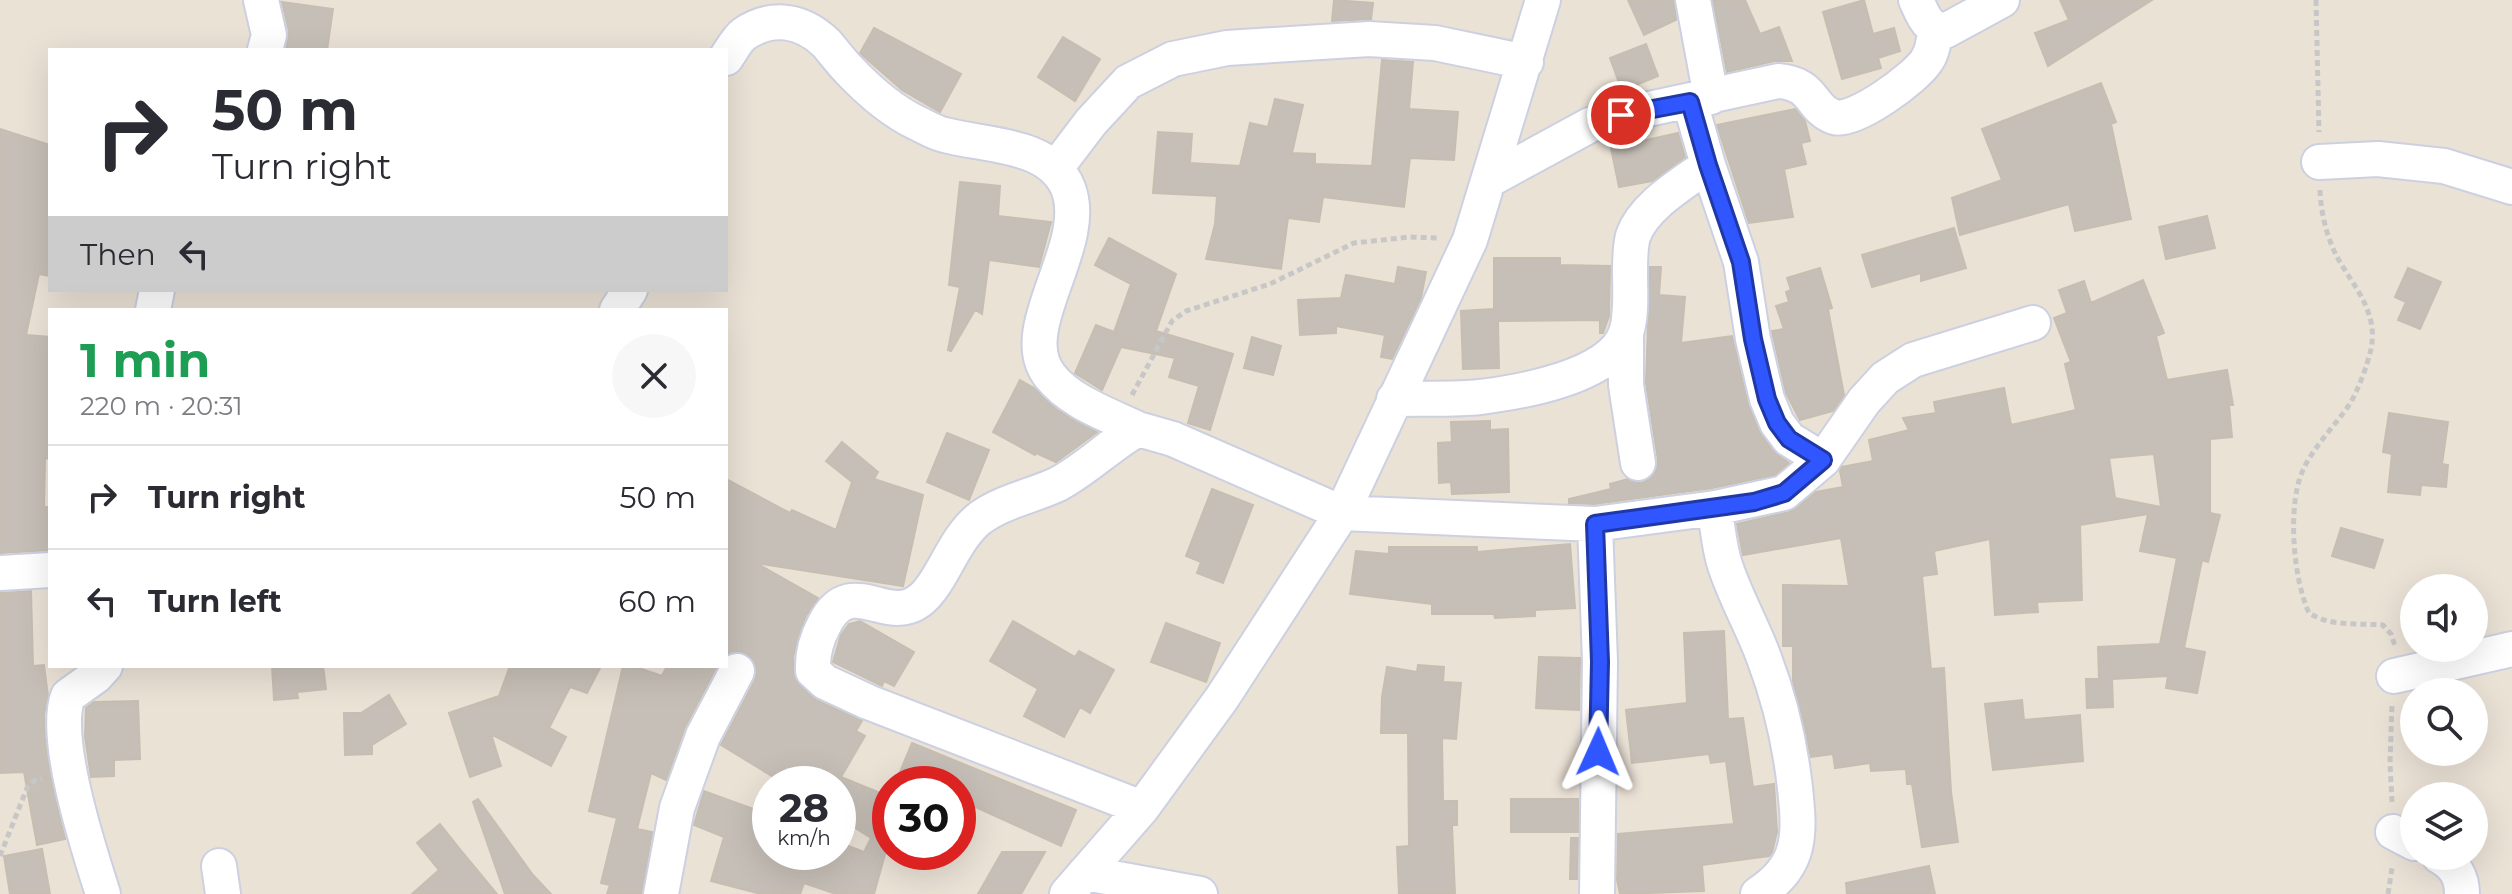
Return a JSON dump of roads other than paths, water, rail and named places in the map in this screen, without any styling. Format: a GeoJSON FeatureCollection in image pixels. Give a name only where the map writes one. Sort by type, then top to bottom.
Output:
{"type":"FeatureCollection","features":[{"type":"Feature","properties":{"kind":"street"},"geometry":{"type":"LineString","coordinates":[[261,0],[269,35],[266,48]]}},
{"type":"Feature","properties":{"kind":"street"},"geometry":{"type":"LineString","coordinates":[[1076,884],[1142,808],[1222,698],[1342,513],[1470,240],[1543,0]]}},
{"type":"Feature","properties":{"kind":"street"},"geometry":{"type":"LineString","coordinates":[[1693,0],[1708,165],[1741,262],[1753,339],[1767,399],[1777,423],[1789,439],[1823,460]]}},
{"type":"Feature","properties":{"kind":"street"},"geometry":{"type":"LineString","coordinates":[[1916,0],[1926,22],[1935,30],[1945,31],[2002,0]]}},
{"type":"Feature","properties":{"kind":"street"},"geometry":{"type":"LineString","coordinates":[[728,55],[742,35],[772,21],[800,24],[825,42],[877,96],[906,118],[942,135],[1031,154],[1056,168],[1069,190],[1071,211],[1068,245],[1043,316],[1040,352],[1048,375],[1070,394],[1129,425],[1173,439],[1342,513],[1595,524],[1715,508],[1784,493],[1823,460],[1864,401],[1895,372],[1913,360],[2033,323]]}},
{"type":"Feature","properties":{"kind":"street"},"geometry":{"type":"LineString","coordinates":[[1489,180],[1590,125],[1621,115],[1778,81],[1794,83],[1808,91],[1832,117],[1843,118],[1913,77],[1927,61],[1934,44],[1935,30]]}},
{"type":"Feature","properties":{"kind":"street"},"geometry":{"type":"LineString","coordinates":[[1056,168],[1091,122],[1128,82],[1173,59],[1227,48],[1369,39],[1435,43],[1526,62]]}},
{"type":"Feature","properties":{"kind":"street"},"geometry":{"type":"LineString","coordinates":[[2319,162],[2378,159],[2444,166],[2512,187]]}},
{"type":"Feature","properties":{"kind":"street"},"geometry":{"type":"LineString","coordinates":[[1638,463],[1626,385],[1632,238],[1639,224],[1653,209],[1708,165]]}},
{"type":"Feature","properties":{"kind":"street"},"geometry":{"type":"LineString","coordinates":[[1394,399],[1478,397],[1523,390],[1573,376],[1596,366],[1613,353],[1626,334]]}},
{"type":"Feature","properties":{"kind":"street"},"geometry":{"type":"LineString","coordinates":[[1129,425],[1120,439],[1088,467],[1054,485],[1011,501],[981,518],[961,538],[924,598],[913,606],[901,609],[848,600],[837,606],[823,625],[812,656],[813,671],[825,682],[1142,808]]}},
{"type":"Feature","properties":{"kind":"street"},"geometry":{"type":"LineString","coordinates":[[1715,508],[1725,564],[1764,656],[1782,710],[1793,769],[1799,829],[1794,857],[1779,878],[1758,894]]}},
{"type":"Feature","properties":{"kind":"street"},"geometry":{"type":"LineString","coordinates":[[1595,524],[1600,662],[1597,894]]}},
{"type":"Feature","properties":{"kind":"street"},"geometry":{"type":"LineString","coordinates":[[0,573],[48,570]]}},
{"type":"Feature","properties":{"kind":"street"},"geometry":{"type":"LineString","coordinates":[[2394,676],[2512,649]]}},
{"type":"Feature","properties":{"kind":"street"},"geometry":{"type":"LineString","coordinates":[[103,668],[74,690],[65,703],[69,772],[103,894]]}},
{"type":"Feature","properties":{"kind":"street"},"geometry":{"type":"LineString","coordinates":[[661,894],[677,808],[703,736],[737,671]]}},
{"type":"Feature","properties":{"kind":"street"},"geometry":{"type":"LineString","coordinates":[[2456,870],[2462,882],[2462,894]]}},
{"type":"Feature","properties":{"kind":"street"},"geometry":{"type":"LineString","coordinates":[[1076,884],[1200,894]]}}]}
